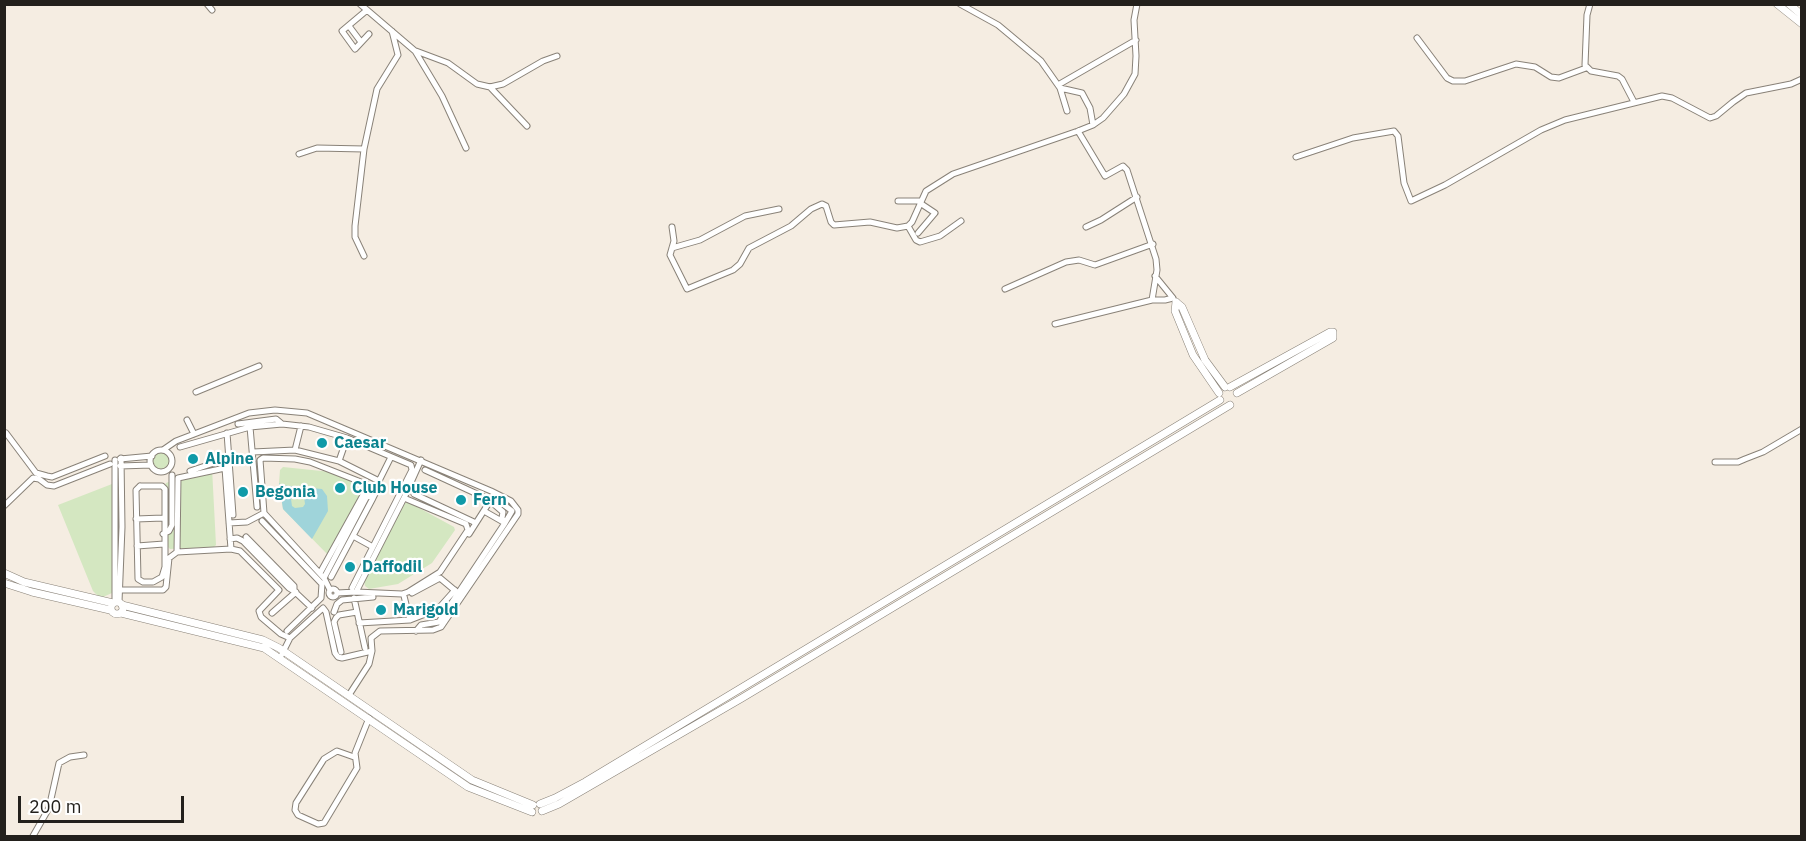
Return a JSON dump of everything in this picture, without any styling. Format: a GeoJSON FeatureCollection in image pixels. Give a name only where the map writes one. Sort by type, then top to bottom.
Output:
{"type":"FeatureCollection","features":[{"type":"Feature","properties":{"kind":"street"},"geometry":{"type":"LineString","coordinates":[[207,4],[212,10]]}},
{"type":"Feature","properties":{"kind":"street"},"geometry":{"type":"LineString","coordinates":[[360,4],[415,51],[442,96],[466,148]]}},
{"type":"Feature","properties":{"kind":"street"},"geometry":{"type":"LineString","coordinates":[[960,4],[998,25],[1041,61],[1059,86],[1067,111]]}},
{"type":"Feature","properties":{"kind":"street"},"geometry":{"type":"LineString","coordinates":[[672,227],[674,241],[670,255],[687,289],[733,270],[740,264],[749,248],[791,226],[811,208],[822,204],[826,206],[834,225],[870,222],[897,228],[908,226],[926,191],[953,174],[1078,131],[1094,125],[1103,118],[1124,94],[1135,74],[1134,20],[1137,4]]}},
{"type":"Feature","properties":{"kind":"street"},"geometry":{"type":"LineString","coordinates":[[1590,4],[1587,15],[1584,62],[1586,68],[1618,76],[1622,79],[1634,102]]}},
{"type":"Feature","properties":{"kind":"street"},"geometry":{"type":"LineString","coordinates":[[1777,4],[1802,24]]}},
{"type":"Feature","properties":{"kind":"street"},"geometry":{"type":"LineString","coordinates":[[1789,4],[1802,15]]}},
{"type":"Feature","properties":{"kind":"street"},"geometry":{"type":"LineString","coordinates":[[367,10],[342,31],[353,48],[369,34]]}},
{"type":"Feature","properties":{"kind":"street"},"geometry":{"type":"LineString","coordinates":[[349,26],[361,42]]}},
{"type":"Feature","properties":{"kind":"street"},"geometry":{"type":"LineString","coordinates":[[364,256],[355,237],[355,226],[364,149],[377,89],[398,55],[392,31]]}},
{"type":"Feature","properties":{"kind":"street"},"geometry":{"type":"LineString","coordinates":[[1417,38],[1447,78],[1453,81],[1465,81],[1516,64],[1535,67],[1551,77],[1559,78],[1586,68]]}},
{"type":"Feature","properties":{"kind":"street"},"geometry":{"type":"LineString","coordinates":[[1059,86],[1136,40]]}},
{"type":"Feature","properties":{"kind":"street"},"geometry":{"type":"LineString","coordinates":[[415,51],[448,63],[477,84],[490,87],[503,84],[543,61],[557,56]]}},
{"type":"Feature","properties":{"kind":"street"},"geometry":{"type":"LineString","coordinates":[[1296,157],[1353,138],[1394,131],[1398,136],[1404,183],[1411,201],[1445,185],[1540,130],[1565,120],[1666,96],[1710,118],[1746,93],[1791,84],[1802,79]]}},
{"type":"Feature","properties":{"kind":"street"},"geometry":{"type":"LineString","coordinates":[[1059,86],[1084,95],[1094,125]]}},
{"type":"Feature","properties":{"kind":"street"},"geometry":{"type":"LineString","coordinates":[[490,87],[527,126]]}},
{"type":"Feature","properties":{"kind":"street"},"geometry":{"type":"LineString","coordinates":[[1078,131],[1105,176],[1123,166],[1127,170],[1156,259],[1152,300]]}},
{"type":"Feature","properties":{"kind":"street"},"geometry":{"type":"LineString","coordinates":[[299,154],[317,148],[364,149]]}},
{"type":"Feature","properties":{"kind":"street"},"geometry":{"type":"LineString","coordinates":[[1086,226],[1101,220],[1137,197]]}},
{"type":"Feature","properties":{"kind":"street"},"geometry":{"type":"LineString","coordinates":[[898,201],[920,202],[935,213],[918,233]]}},
{"type":"Feature","properties":{"kind":"street"},"geometry":{"type":"LineString","coordinates":[[672,248],[700,240],[745,216],[779,209]]}},
{"type":"Feature","properties":{"kind":"street"},"geometry":{"type":"LineString","coordinates":[[908,226],[916,240],[924,242],[942,235],[961,221]]}},
{"type":"Feature","properties":{"kind":"street"},"geometry":{"type":"LineString","coordinates":[[1005,289],[1066,262],[1079,260],[1095,265],[1153,244]]}},
{"type":"Feature","properties":{"kind":"street"},"geometry":{"type":"LineString","coordinates":[[1155,276],[1182,307],[1202,362],[1224,404],[1230,405]]}},
{"type":"Feature","properties":{"kind":"street"},"geometry":{"type":"LineString","coordinates":[[1055,324],[1152,300],[1174,300]]}},
{"type":"Feature","properties":{"kind":"street"},"geometry":{"type":"LineString","coordinates":[[4,573],[24,582],[263,640],[368,719],[468,787],[537,808],[586,784],[726,707],[1235,402],[1237,393],[1289,359],[1330,332],[1335,335],[1334,338],[1289,359],[1228,387],[1220,397],[1049,504],[722,699],[657,743]]}},
{"type":"Feature","properties":{"kind":"street"},"geometry":{"type":"LineString","coordinates":[[1202,362],[1237,393]]}},
{"type":"Feature","properties":{"kind":"street"},"geometry":{"type":"LineString","coordinates":[[195,392],[259,366]]}},
{"type":"Feature","properties":{"kind":"street"},"geometry":{"type":"LineString","coordinates":[[237,423],[249,413],[275,410],[307,413],[422,460],[500,500],[515,505],[518,514],[444,624],[433,630],[376,633],[371,641],[370,661],[349,695]]}},
{"type":"Feature","properties":{"kind":"street"},"geometry":{"type":"LineString","coordinates":[[151,465],[152,456],[156,451],[163,450],[173,442],[194,434],[237,423],[276,419],[282,424]]}},
{"type":"Feature","properties":{"kind":"street"},"geometry":{"type":"LineString","coordinates":[[188,420],[194,434]]}},
{"type":"Feature","properties":{"kind":"street"},"geometry":{"type":"LineString","coordinates":[[180,447],[250,427],[282,424],[301,426],[347,438],[410,464],[412,468],[373,547],[354,593],[364,648]]}},
{"type":"Feature","properties":{"kind":"street"},"geometry":{"type":"LineString","coordinates":[[296,450],[301,426]]}},
{"type":"Feature","properties":{"kind":"street"},"geometry":{"type":"LineString","coordinates":[[250,427],[257,507]]}},
{"type":"Feature","properties":{"kind":"street"},"geometry":{"type":"LineString","coordinates":[[1716,462],[1738,462],[1763,452],[1802,429]]}},
{"type":"Feature","properties":{"kind":"street"},"geometry":{"type":"LineString","coordinates":[[6,433],[34,475],[47,485],[54,486],[116,463],[152,456]]}},
{"type":"Feature","properties":{"kind":"street"},"geometry":{"type":"LineString","coordinates":[[227,433],[233,514]]}},
{"type":"Feature","properties":{"kind":"street"},"geometry":{"type":"LineString","coordinates":[[339,461],[347,438]]}},
{"type":"Feature","properties":{"kind":"street"},"geometry":{"type":"LineString","coordinates":[[163,450],[168,452],[172,458],[172,525],[164,534]]}},
{"type":"Feature","properties":{"kind":"street"},"geometry":{"type":"LineString","coordinates":[[253,452],[296,450],[339,461],[380,481]]}},
{"type":"Feature","properties":{"kind":"street"},"geometry":{"type":"LineString","coordinates":[[34,475],[52,477],[105,456]]}},
{"type":"Feature","properties":{"kind":"street"},"geometry":{"type":"LineString","coordinates":[[331,577],[380,484],[391,457]]}},
{"type":"Feature","properties":{"kind":"street"},"geometry":{"type":"LineString","coordinates":[[190,471],[229,458]]}},
{"type":"Feature","properties":{"kind":"street"},"geometry":{"type":"LineString","coordinates":[[322,575],[367,488],[366,484],[310,462],[263,458],[260,460],[264,513],[322,575],[332,597]]}},
{"type":"Feature","properties":{"kind":"street"},"geometry":{"type":"LineString","coordinates":[[334,612],[340,601],[354,593],[422,460]]}},
{"type":"Feature","properties":{"kind":"street"},"geometry":{"type":"LineString","coordinates":[[116,463],[151,465],[158,472],[172,475],[225,468],[231,549]]}},
{"type":"Feature","properties":{"kind":"street"},"geometry":{"type":"LineString","coordinates":[[116,463],[119,527],[117,606]]}},
{"type":"Feature","properties":{"kind":"street"},"geometry":{"type":"LineString","coordinates":[[425,470],[488,499],[503,512],[502,518],[505,524]]}},
{"type":"Feature","properties":{"kind":"street"},"geometry":{"type":"LineString","coordinates":[[4,506],[34,475]]}},
{"type":"Feature","properties":{"kind":"street"},"geometry":{"type":"LineString","coordinates":[[172,475],[177,552]]}},
{"type":"Feature","properties":{"kind":"street"},"geometry":{"type":"LineString","coordinates":[[140,486],[164,487],[163,518],[164,573],[160,580],[139,581],[136,490],[140,486]]}},
{"type":"Feature","properties":{"kind":"street"},"geometry":{"type":"LineString","coordinates":[[414,494],[476,523]]}},
{"type":"Feature","properties":{"kind":"street"},"geometry":{"type":"LineString","coordinates":[[322,575],[366,498],[369,496],[373,498]]}},
{"type":"Feature","properties":{"kind":"street"},"geometry":{"type":"LineString","coordinates":[[330,590],[335,590],[337,593],[402,594],[441,572],[468,530],[466,524],[404,498]]}},
{"type":"Feature","properties":{"kind":"street"},"geometry":{"type":"LineString","coordinates":[[416,631],[421,625],[439,622],[456,592],[505,524],[512,511],[500,500]]}},
{"type":"Feature","properties":{"kind":"street"},"geometry":{"type":"LineString","coordinates":[[354,593],[404,596],[440,578],[490,501]]}},
{"type":"Feature","properties":{"kind":"street"},"geometry":{"type":"LineString","coordinates":[[1049,504],[1053,512]]}},
{"type":"Feature","properties":{"kind":"street"},"geometry":{"type":"LineString","coordinates":[[484,511],[505,524]]}},
{"type":"Feature","properties":{"kind":"street"},"geometry":{"type":"LineString","coordinates":[[229,523],[247,522],[264,513]]}},
{"type":"Feature","properties":{"kind":"street"},"geometry":{"type":"LineString","coordinates":[[136,519],[163,518]]}},
{"type":"Feature","properties":{"kind":"street"},"geometry":{"type":"LineString","coordinates":[[262,521],[321,580],[321,598],[287,631]]}},
{"type":"Feature","properties":{"kind":"street"},"geometry":{"type":"LineString","coordinates":[[353,536],[373,547]]}},
{"type":"Feature","properties":{"kind":"street"},"geometry":{"type":"LineString","coordinates":[[246,537],[294,586],[295,592]]}},
{"type":"Feature","properties":{"kind":"street"},"geometry":{"type":"LineString","coordinates":[[230,539],[240,538],[312,608]]}},
{"type":"Feature","properties":{"kind":"street"},"geometry":{"type":"LineString","coordinates":[[137,546],[164,544]]}},
{"type":"Feature","properties":{"kind":"street"},"geometry":{"type":"LineString","coordinates":[[118,590],[165,589],[169,558],[177,552],[231,549],[240,551],[279,590],[260,611],[260,615],[280,634],[290,638]]}},
{"type":"Feature","properties":{"kind":"street"},"geometry":{"type":"LineString","coordinates":[[440,578],[456,592]]}},
{"type":"Feature","properties":{"kind":"street"},"geometry":{"type":"LineString","coordinates":[[4,583],[32,592],[117,606]]}},
{"type":"Feature","properties":{"kind":"street"},"geometry":{"type":"LineString","coordinates":[[272,613],[295,592]]}},
{"type":"Feature","properties":{"kind":"street"},"geometry":{"type":"LineString","coordinates":[[359,623],[410,620],[438,609],[456,592]]}},
{"type":"Feature","properties":{"kind":"street"},"geometry":{"type":"LineString","coordinates":[[282,654],[290,638],[337,593]]}},
{"type":"Feature","properties":{"kind":"street"},"geometry":{"type":"LineString","coordinates":[[404,596],[410,620]]}},
{"type":"Feature","properties":{"kind":"street"},"geometry":{"type":"LineString","coordinates":[[323,608],[326,612],[336,656],[342,658],[372,651]]}},
{"type":"Feature","properties":{"kind":"street"},"geometry":{"type":"LineString","coordinates":[[341,652],[334,622],[339,615],[357,612]]}},
{"type":"Feature","properties":{"kind":"street"},"geometry":{"type":"LineString","coordinates":[[282,654],[349,695],[472,780],[537,808]]}},
{"type":"Feature","properties":{"kind":"street"},"geometry":{"type":"LineString","coordinates":[[722,699],[726,707]]}},
{"type":"Feature","properties":{"kind":"street"},"geometry":{"type":"LineString","coordinates":[[354,757],[336,750],[324,759],[296,803],[295,810],[298,815],[318,824],[324,823],[357,768],[354,757],[372,711]]}},
{"type":"Feature","properties":{"kind":"street"},"geometry":{"type":"LineString","coordinates":[[33,837],[49,808],[59,763],[70,757],[84,755]]}},
{"type":"Feature","properties":{"kind":"green space"},"geometry":{"type":"Polygon","coordinates":[[[162,451],[169,454],[172,461],[169,468],[162,471],[155,468],[152,461],[155,454],[162,451]]]}},
{"type":"Feature","properties":{"kind":"green space"},"geometry":{"type":"Polygon","coordinates":[[[210,466],[212,468],[216,545],[214,547],[170,549],[167,546],[164,487],[166,483],[210,466]]]}},
{"type":"Feature","properties":{"kind":"green space"},"geometry":{"type":"Polygon","coordinates":[[[283,467],[331,472],[364,485],[365,488],[329,556],[283,509],[279,483],[280,470],[283,467]]]}},
{"type":"Feature","properties":{"kind":"green space"},"geometry":{"type":"Polygon","coordinates":[[[112,484],[113,589],[112,593],[103,597],[93,591],[58,505],[112,484]]]}},
{"type":"Feature","properties":{"kind":"green space"},"geometry":{"type":"Polygon","coordinates":[[[405,503],[410,503],[454,527],[455,530],[432,563],[398,584],[369,589],[365,586],[364,580],[405,503]]]}},
{"type":"Feature","properties":{"kind":"water"},"geometry":{"type":"Polygon","coordinates":[[[279,483],[297,487],[296,494],[291,499],[292,506],[295,508],[303,507],[305,504],[301,487],[322,489],[327,496],[328,511],[312,539],[283,509],[279,483]]]}},
{"type":"Feature","properties":{"kind":"place","name":"Caesar"},"geometry":{"type":"Point","coordinates":[322,443]}},
{"type":"Feature","properties":{"kind":"place","name":"Alpine"},"geometry":{"type":"Point","coordinates":[193,459]}},
{"type":"Feature","properties":{"kind":"place","name":"Club House"},"geometry":{"type":"Point","coordinates":[340,488]}},
{"type":"Feature","properties":{"kind":"place","name":"Begonia"},"geometry":{"type":"Point","coordinates":[243,492]}},
{"type":"Feature","properties":{"kind":"place","name":"Fern"},"geometry":{"type":"Point","coordinates":[461,500]}},
{"type":"Feature","properties":{"kind":"place","name":"Daffodil"},"geometry":{"type":"Point","coordinates":[350,567]}},
{"type":"Feature","properties":{"kind":"place","name":"Marigold"},"geometry":{"type":"Point","coordinates":[381,610]}}]}
